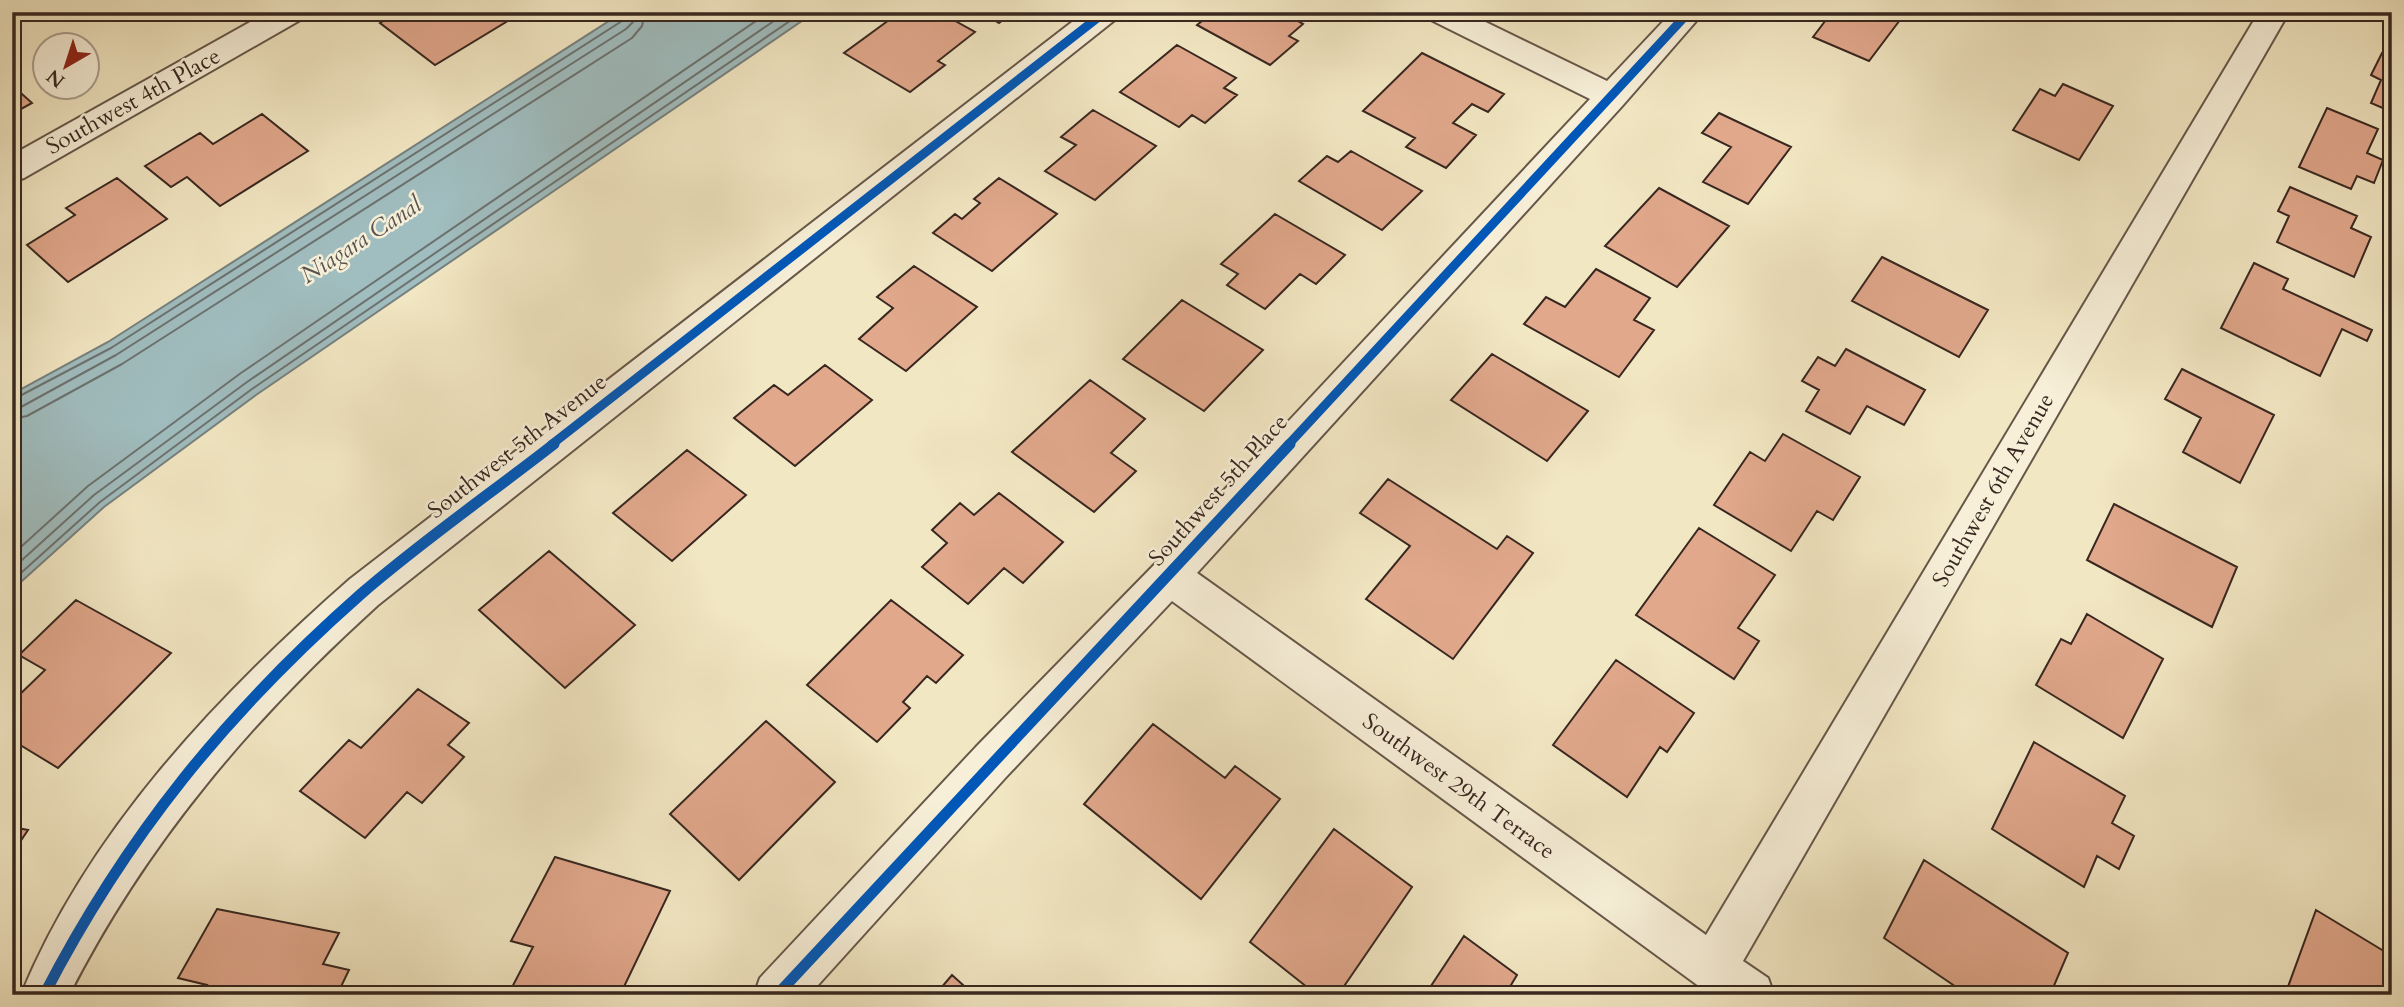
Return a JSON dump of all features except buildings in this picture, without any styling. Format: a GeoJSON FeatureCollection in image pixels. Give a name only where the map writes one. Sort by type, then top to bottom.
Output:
{"type":"FeatureCollection","features":[{"type":"Feature","properties":{"kind":"street","name":"Southwest 4th Place"},"geometry":{"type":"LineString","coordinates":[[12,170],[291,12]]}},
{"type":"Feature","properties":{"kind":"street","name":"Southwest 5th Avenue"},"geometry":{"type":"LineString","coordinates":[[44,995],[62,956],[111,876],[163,802],[215,738],[263,685],[313,636],[375,584],[1105,12]]}},
{"type":"Feature","properties":{"kind":"street"},"geometry":{"type":"LineString","coordinates":[[1440,12],[1612,97]]}},
{"type":"Feature","properties":{"kind":"street","name":"Southwest 5th Place"},"geometry":{"type":"LineString","coordinates":[[777,995],[991,762],[1169,576],[1689,12]]}},
{"type":"Feature","properties":{"kind":"street","name":"Southwest 6th Avenue"},"geometry":{"type":"LineString","coordinates":[[1713,968],[2274,12]]}},
{"type":"Feature","properties":{"kind":"street","name":"Southwest 29th Terrace"},"geometry":{"type":"LineString","coordinates":[[1169,576],[1751,995]]}},
{"type":"Feature","properties":{"kind":"water","name":"Niagara Canal"},"geometry":{"type":"Polygon","coordinates":[[[623,12],[815,12],[256,395],[104,507],[12,590],[12,394],[108,342],[623,12]]]}},
{"type":"Feature","properties":{"kind":"cycle path"},"geometry":{"type":"LineString","coordinates":[[44,995],[74,937],[143,828],[225,728],[316,635],[364,592],[1105,12]]}},
{"type":"Feature","properties":{"kind":"cycle path"},"geometry":{"type":"LineString","coordinates":[[777,995],[991,762],[1169,576],[1689,12]]}}]}
